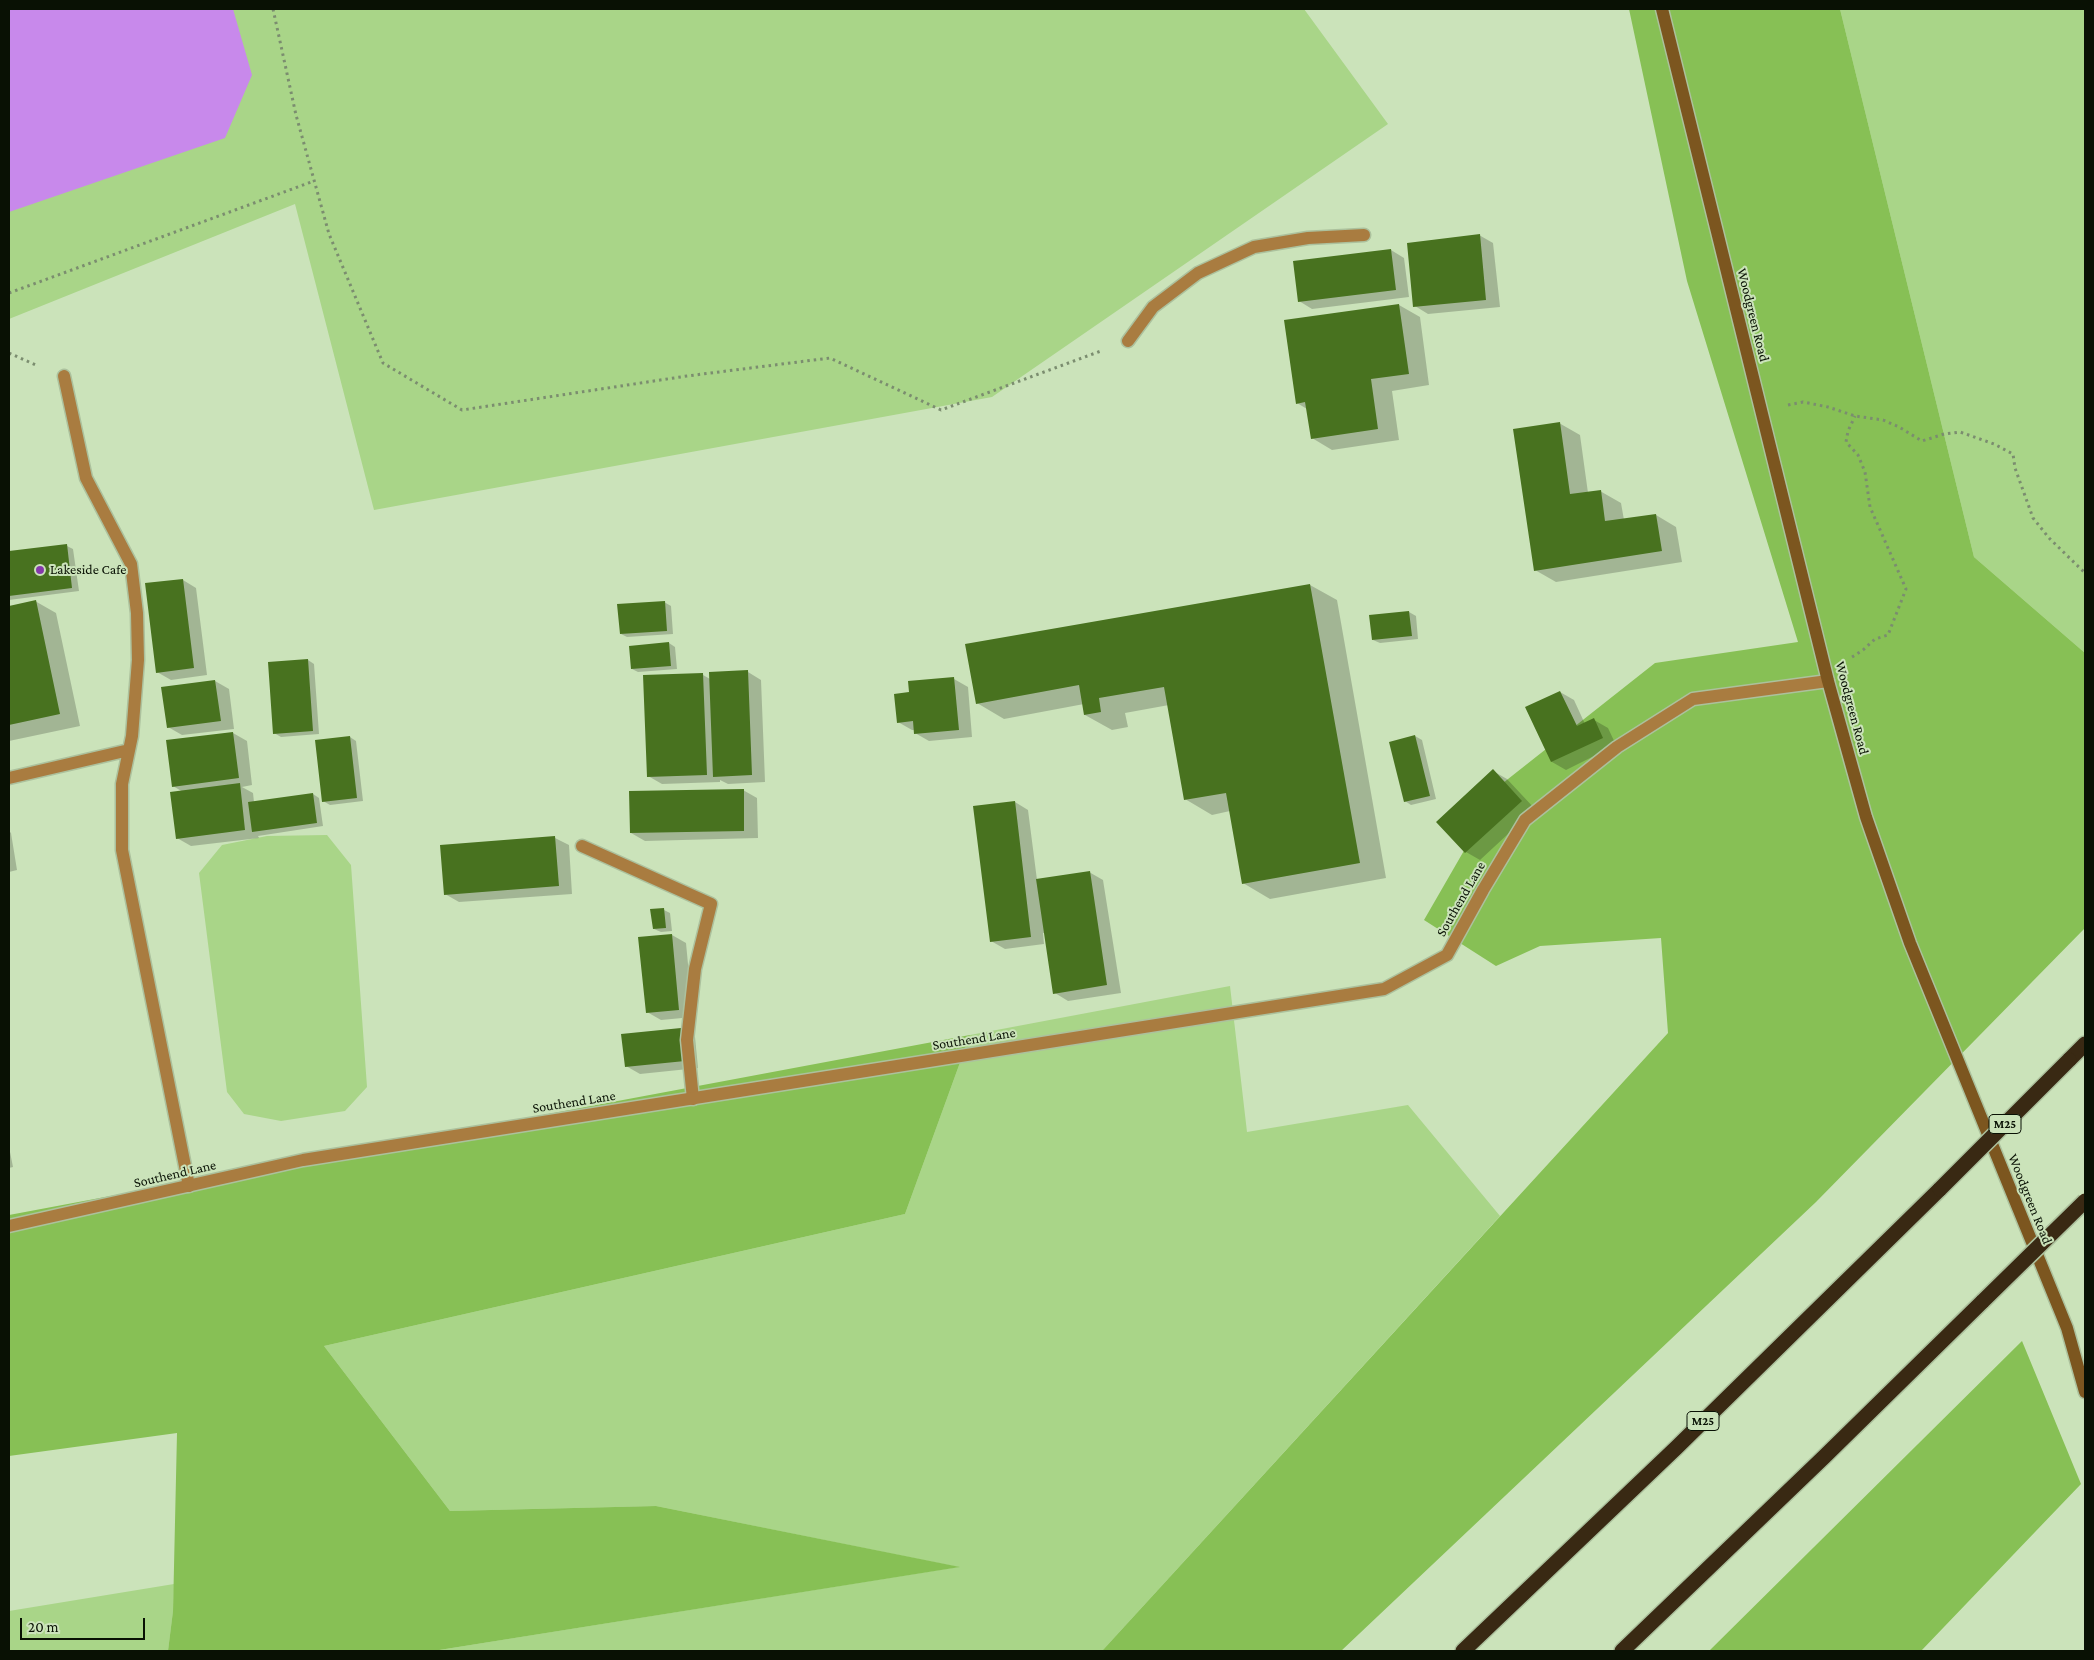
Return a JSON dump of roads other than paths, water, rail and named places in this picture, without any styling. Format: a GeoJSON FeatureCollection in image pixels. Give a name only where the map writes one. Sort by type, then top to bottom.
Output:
{"type":"FeatureCollection","features":[{"type":"Feature","properties":{"kind":"highway","name":"M25"},"geometry":{"type":"LineString","coordinates":[[1463,1651],[1676,1448],[2085,1044]]}},
{"type":"Feature","properties":{"kind":"highway"},"geometry":{"type":"LineString","coordinates":[[1622,1651],[1824,1457],[2085,1201]]}},
{"type":"Feature","properties":{"kind":"street","name":"Woodgreen Road"},"geometry":{"type":"LineString","coordinates":[[1662,9],[1827,676],[1866,817],[1910,943],[2067,1328],[2084,1388]]}},
{"type":"Feature","properties":{"kind":"street"},"geometry":{"type":"LineString","coordinates":[[1128,341],[1153,306],[1198,273],[1254,247],[1308,238],[1364,235]]}},
{"type":"Feature","properties":{"kind":"street"},"geometry":{"type":"LineString","coordinates":[[64,376],[86,478],[131,564],[137,613],[138,660],[129,750],[122,784],[122,850],[188,1186]]}},
{"type":"Feature","properties":{"kind":"street","name":"Southend Lane"},"geometry":{"type":"LineString","coordinates":[[9,1226],[304,1160],[1384,989],[1447,954],[1525,820],[1617,747],[1692,699],[1827,676]]}},
{"type":"Feature","properties":{"kind":"street"},"geometry":{"type":"LineString","coordinates":[[9,778],[129,750]]}},
{"type":"Feature","properties":{"kind":"street"},"geometry":{"type":"LineString","coordinates":[[582,846],[711,904],[695,969],[687,1040],[693,1098]]}},
{"type":"Feature","properties":{"kind":"place","name":"Lakeside Cafe"},"geometry":{"type":"Point","coordinates":[40,570]}}]}
